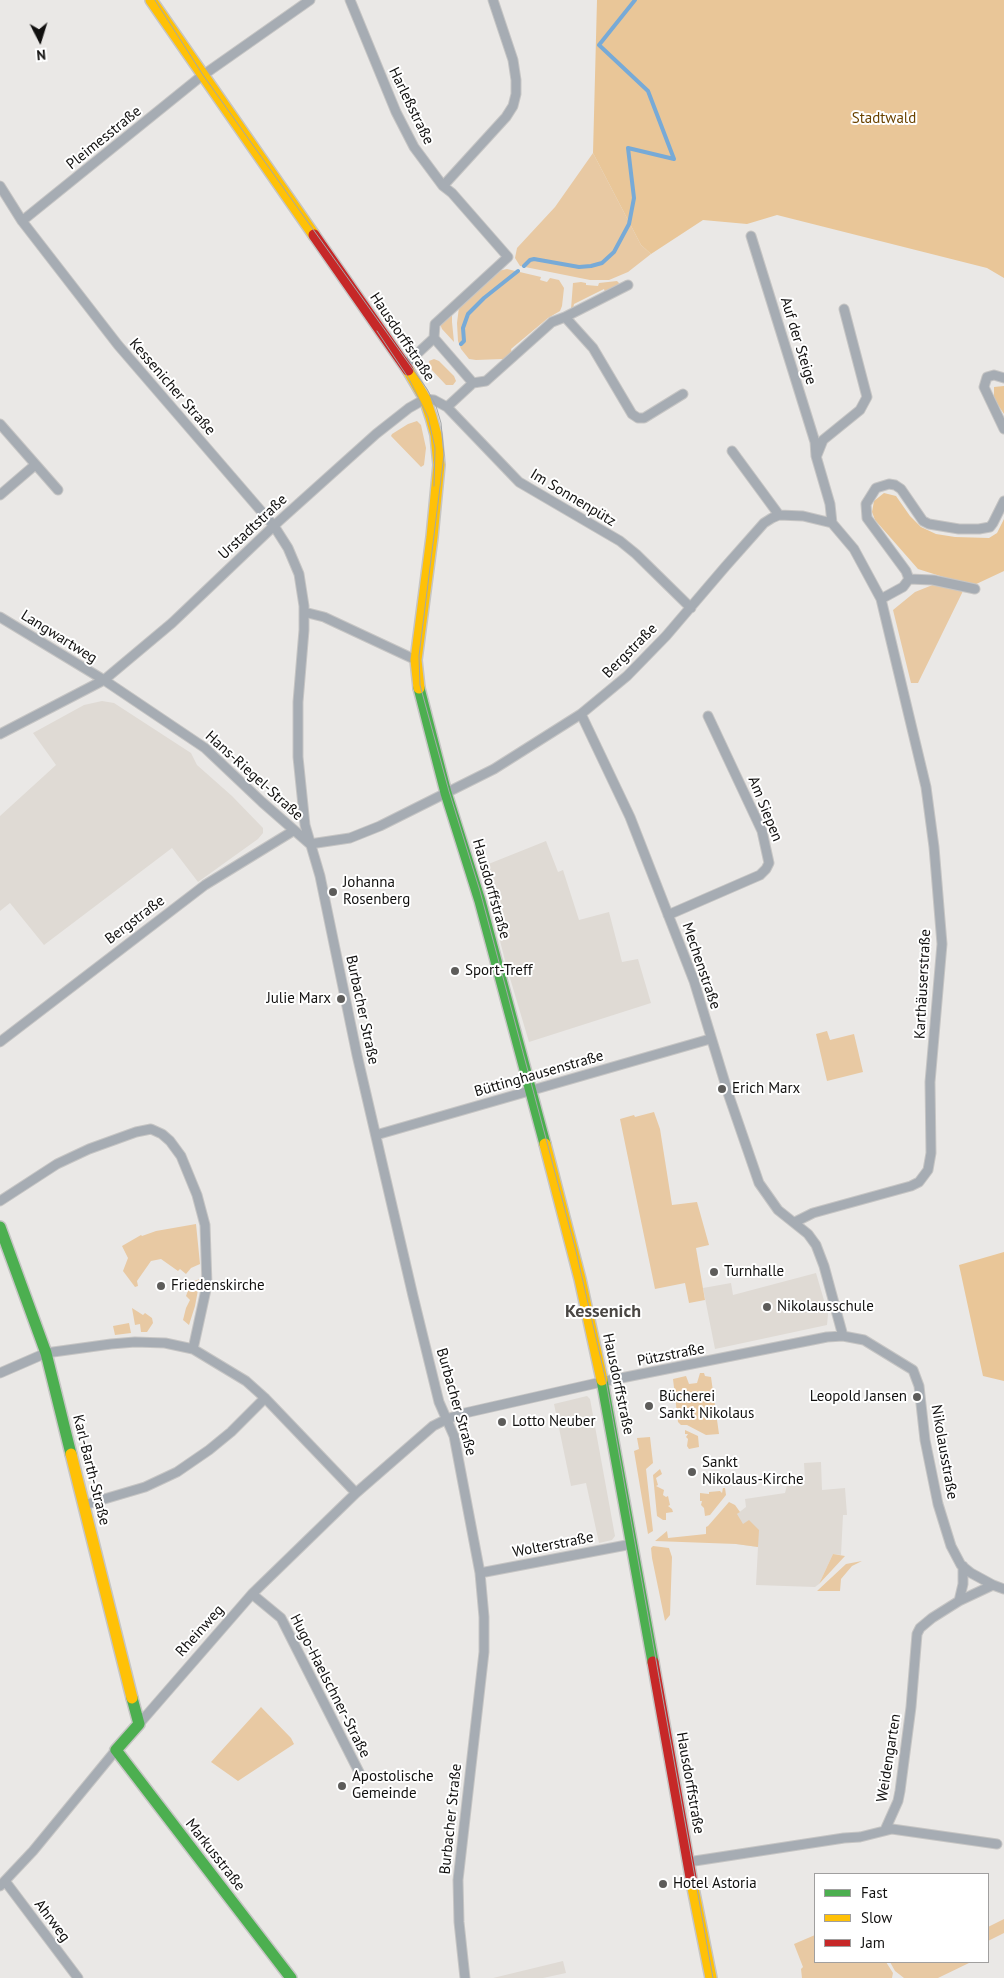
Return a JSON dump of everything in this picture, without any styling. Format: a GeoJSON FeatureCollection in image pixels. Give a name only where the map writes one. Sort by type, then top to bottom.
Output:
{"type":"FeatureCollection","features":[{"type":"Feature","properties":{"kind":"main road","name":"Hausdorffstraße"},"geometry":{"type":"LineString","coordinates":[[151,0],[202,76],[405,364],[425,399],[436,435],[439,465],[416,660],[421,700],[446,793],[477,892],[570,1242],[603,1382],[688,1862],[711,1978]]}},
{"type":"Feature","properties":{"kind":"main road","name":"Karl-Barth-Straße"},"geometry":{"type":"LineString","coordinates":[[0,1227],[46,1353],[139,1724]]}},
{"type":"Feature","properties":{"kind":"main road","name":"Rheinweg"},"geometry":{"type":"LineString","coordinates":[[116,1750],[139,1724]]}},
{"type":"Feature","properties":{"kind":"main road","name":"Markusstraße"},"geometry":{"type":"LineString","coordinates":[[116,1750],[291,1978]]}},
{"type":"Feature","properties":{"kind":"street","name":"Pleimesstraße"},"geometry":{"type":"LineString","coordinates":[[22,221],[202,76],[310,0]]}},
{"type":"Feature","properties":{"kind":"street","name":"Harleßstraße"},"geometry":{"type":"LineString","coordinates":[[350,0],[405,132],[432,173],[508,257],[435,324],[434,338]]}},
{"type":"Feature","properties":{"kind":"street"},"geometry":{"type":"LineString","coordinates":[[443,186],[506,117],[513,106],[516,94],[513,60],[493,0]]}},
{"type":"Feature","properties":{"kind":"street","name":"Kessenicher Straße"},"geometry":{"type":"LineString","coordinates":[[0,186],[22,221],[118,345],[274,526],[288,548],[299,574],[304,612],[298,702],[298,757],[302,808],[310,844]]}},
{"type":"Feature","properties":{"kind":"street","name":"Auf der Steige"},"geometry":{"type":"LineString","coordinates":[[751,236],[815,442],[816,456],[830,504],[832,523]]}},
{"type":"Feature","properties":{"kind":"street"},"geometry":{"type":"LineString","coordinates":[[425,399],[434,400],[447,406],[473,383],[486,381],[552,322],[628,285]]}},
{"type":"Feature","properties":{"kind":"street"},"geometry":{"type":"LineString","coordinates":[[816,456],[823,440],[860,410],[867,397],[844,309]]}},
{"type":"Feature","properties":{"kind":"street"},"geometry":{"type":"LineString","coordinates":[[564,317],[593,348],[632,414],[638,418],[644,418],[683,394]]}},
{"type":"Feature","properties":{"kind":"street"},"geometry":{"type":"LineString","coordinates":[[405,364],[434,338],[473,383]]}},
{"type":"Feature","properties":{"kind":"street"},"geometry":{"type":"LineString","coordinates":[[1004,378],[994,375],[987,377],[984,387],[1004,429]]}},
{"type":"Feature","properties":{"kind":"street","name":"Urstadtstraße"},"geometry":{"type":"LineString","coordinates":[[0,734],[104,680],[172,623],[274,526],[382,429],[409,408],[425,399]]}},
{"type":"Feature","properties":{"kind":"street","name":"Im Sonnenpütz"},"geometry":{"type":"LineString","coordinates":[[447,406],[520,482],[620,541],[636,554],[691,608]]}},
{"type":"Feature","properties":{"kind":"street"},"geometry":{"type":"LineString","coordinates":[[0,424],[58,490]]}},
{"type":"Feature","properties":{"kind":"street"},"geometry":{"type":"LineString","coordinates":[[732,451],[779,515],[818,518],[832,523],[854,549],[882,599],[903,587],[909,578]]}},
{"type":"Feature","properties":{"kind":"street"},"geometry":{"type":"LineString","coordinates":[[0,495],[35,465]]}},
{"type":"Feature","properties":{"kind":"street"},"geometry":{"type":"LineString","coordinates":[[909,578],[906,571],[867,518],[866,504],[876,488],[888,484],[895,485],[901,489],[923,521],[929,524],[959,529],[990,527],[1004,500]]}},
{"type":"Feature","properties":{"kind":"street","name":"Bergstraße"},"geometry":{"type":"LineString","coordinates":[[310,844],[350,838],[380,826],[494,769],[581,714],[627,676],[666,636],[764,523],[779,515]]}},
{"type":"Feature","properties":{"kind":"street"},"geometry":{"type":"LineString","coordinates":[[909,578],[933,580],[975,589]]}},
{"type":"Feature","properties":{"kind":"street","name":"Karthäuserstraße"},"geometry":{"type":"LineString","coordinates":[[795,1222],[812,1213],[911,1186],[924,1178],[930,1161],[930,1082],[941,969],[940,913],[926,787],[882,599]]}},
{"type":"Feature","properties":{"kind":"street"},"geometry":{"type":"LineString","coordinates":[[304,612],[324,617],[416,660]]}},
{"type":"Feature","properties":{"kind":"street","name":"Langwartweg"},"geometry":{"type":"LineString","coordinates":[[0,617],[104,680]]}},
{"type":"Feature","properties":{"kind":"street","name":"Hans-Riegel-Straße"},"geometry":{"type":"LineString","coordinates":[[104,680],[205,748],[310,844]]}},
{"type":"Feature","properties":{"kind":"street","name":"Mechenstraße"},"geometry":{"type":"LineString","coordinates":[[581,714],[630,817],[694,981],[710,1039],[759,1183],[778,1210],[808,1234],[820,1254],[843,1336]]}},
{"type":"Feature","properties":{"kind":"street","name":"Am Siepen"},"geometry":{"type":"LineString","coordinates":[[668,916],[760,875],[769,863],[762,831],[708,716]]}},
{"type":"Feature","properties":{"kind":"street","name":"Bergstraße"},"geometry":{"type":"LineString","coordinates":[[0,1042],[204,885],[294,831]]}},
{"type":"Feature","properties":{"kind":"street","name":"Burbacher Straße"},"geometry":{"type":"LineString","coordinates":[[310,844],[320,876],[376,1135],[439,1402],[454,1436],[480,1573],[484,1617],[484,1652],[458,1880],[465,1978]]}},
{"type":"Feature","properties":{"kind":"street","name":"Büttinghausenstraße"},"geometry":{"type":"LineString","coordinates":[[376,1135],[710,1039]]}},
{"type":"Feature","properties":{"kind":"street"},"geometry":{"type":"LineString","coordinates":[[0,1201],[57,1164],[89,1149],[151,1129],[162,1134],[181,1156],[197,1195],[205,1224],[207,1285],[193,1349]]}},
{"type":"Feature","properties":{"kind":"street","name":"Pützstraße"},"geometry":{"type":"LineString","coordinates":[[447,1419],[603,1382],[843,1336]]}},
{"type":"Feature","properties":{"kind":"street","name":"Nikolausstraße"},"geometry":{"type":"LineString","coordinates":[[843,1336],[864,1340],[913,1370],[917,1377],[938,1504],[951,1546],[963,1566],[980,1579],[1004,1589]]}},
{"type":"Feature","properties":{"kind":"street"},"geometry":{"type":"LineString","coordinates":[[0,1373],[46,1353],[135,1342],[164,1343],[193,1349],[246,1381],[265,1398],[356,1493]]}},
{"type":"Feature","properties":{"kind":"street"},"geometry":{"type":"LineString","coordinates":[[84,1505],[145,1487],[177,1472],[231,1432],[265,1398]]}},
{"type":"Feature","properties":{"kind":"street","name":"Rheinweg"},"geometry":{"type":"LineString","coordinates":[[139,1724],[252,1594],[356,1493],[433,1426],[447,1419]]}},
{"type":"Feature","properties":{"kind":"street","name":"Wolterstraße"},"geometry":{"type":"LineString","coordinates":[[480,1573],[632,1544]]}},
{"type":"Feature","properties":{"kind":"street"},"geometry":{"type":"LineString","coordinates":[[959,1601],[963,1584],[963,1566]]}},
{"type":"Feature","properties":{"kind":"street","name":"Weidengarten"},"geometry":{"type":"LineString","coordinates":[[885,1830],[898,1801],[900,1791],[917,1634],[926,1622],[959,1601],[993,1585]]}},
{"type":"Feature","properties":{"kind":"street","name":"Hugo-Haelschner-Straße"},"geometry":{"type":"LineString","coordinates":[[252,1594],[281,1618],[359,1772]]}},
{"type":"Feature","properties":{"kind":"street","name":"Rheinweg"},"geometry":{"type":"LineString","coordinates":[[2,1884],[33,1851],[116,1750]]}},
{"type":"Feature","properties":{"kind":"street"},"geometry":{"type":"LineString","coordinates":[[688,1862],[844,1838],[860,1838],[885,1830],[901,1830],[997,1844]]}},
{"type":"Feature","properties":{"kind":"street","name":"Ahrweg"},"geometry":{"type":"LineString","coordinates":[[2,1884],[78,1978]]}},
{"type":"Feature","properties":{"kind":"shaded area"},"geometry":{"type":"Polygon","coordinates":[[[593,153],[641,245],[651,254],[628,272],[609,280],[590,280],[520,266],[515,258],[517,248],[555,207],[593,153]]]}},
{"type":"Feature","properties":{"kind":"shaded area"},"geometry":{"type":"Polygon","coordinates":[[[507,269],[541,277],[540,280],[547,282],[550,278],[559,280],[564,288],[560,311],[548,318],[511,349],[512,353],[503,359],[469,359],[461,349],[458,341],[457,323],[459,307],[498,271],[507,269]]]}},
{"type":"Feature","properties":{"kind":"shaded area"},"geometry":{"type":"Polygon","coordinates":[[[617,281],[618,285],[605,292],[604,289],[574,304],[573,309],[571,309],[573,283],[581,282],[586,283],[586,285],[598,286],[599,283],[617,281]]]}},
{"type":"Feature","properties":{"kind":"shaded area"},"geometry":{"type":"Polygon","coordinates":[[[452,313],[452,322],[454,342],[440,324],[452,313]]]}},
{"type":"Feature","properties":{"kind":"shaded area"},"geometry":{"type":"Polygon","coordinates":[[[434,359],[439,361],[454,376],[456,381],[453,385],[446,385],[430,368],[429,361],[434,359]]]}},
{"type":"Feature","properties":{"kind":"shaded area"},"geometry":{"type":"Polygon","coordinates":[[[417,421],[421,425],[426,448],[424,465],[421,467],[391,436],[408,424],[417,421]]]}},
{"type":"Feature","properties":{"kind":"shaded area"},"geometry":{"type":"Polygon","coordinates":[[[935,584],[963,591],[918,683],[911,683],[893,610],[915,592],[935,584]]]}},
{"type":"Feature","properties":{"kind":"shaded area"},"geometry":{"type":"Polygon","coordinates":[[[102,701],[114,703],[191,753],[197,765],[232,796],[263,828],[263,833],[258,839],[198,882],[172,848],[44,945],[10,903],[0,911],[0,816],[56,765],[33,733],[84,705],[102,701]]]}},
{"type":"Feature","properties":{"kind":"shaded area"},"geometry":{"type":"Polygon","coordinates":[[[546,841],[558,872],[563,870],[579,920],[609,912],[622,962],[638,959],[651,1003],[529,1042],[507,968],[481,867],[546,841]]]}},
{"type":"Feature","properties":{"kind":"shaded area"},"geometry":{"type":"Polygon","coordinates":[[[827,1031],[830,1040],[854,1034],[863,1072],[827,1081],[816,1034],[827,1031]]]}},
{"type":"Feature","properties":{"kind":"shaded area"},"geometry":{"type":"Polygon","coordinates":[[[654,1112],[660,1129],[672,1205],[697,1202],[709,1245],[696,1248],[705,1300],[689,1303],[685,1283],[655,1289],[620,1119],[654,1112]]]}},
{"type":"Feature","properties":{"kind":"shaded area"},"geometry":{"type":"Polygon","coordinates":[[[196,1224],[200,1264],[191,1268],[186,1274],[180,1269],[178,1271],[161,1259],[151,1261],[137,1281],[138,1286],[135,1287],[123,1271],[128,1258],[122,1246],[141,1235],[196,1224]]]}},
{"type":"Feature","properties":{"kind":"shaded area","name":"Nikolausschule"},"geometry":{"type":"Polygon","coordinates":[[[816,1273],[828,1314],[827,1325],[715,1349],[703,1288],[731,1283],[733,1295],[816,1273]]]}},
{"type":"Feature","properties":{"kind":"shaded area"},"geometry":{"type":"Polygon","coordinates":[[[200,1279],[189,1325],[183,1320],[190,1300],[186,1296],[191,1282],[200,1279]]]}},
{"type":"Feature","properties":{"kind":"shaded area"},"geometry":{"type":"Polygon","coordinates":[[[132,1308],[152,1318],[153,1323],[147,1332],[141,1332],[140,1324],[135,1325],[132,1308]]]}},
{"type":"Feature","properties":{"kind":"shaded area"},"geometry":{"type":"Polygon","coordinates":[[[129,1323],[131,1333],[115,1335],[113,1326],[129,1323]]]}},
{"type":"Feature","properties":{"kind":"shaded area"},"geometry":{"type":"Polygon","coordinates":[[[700,1373],[711,1377],[719,1434],[706,1435],[678,1422],[673,1379],[686,1376],[689,1384],[697,1383],[700,1373]]]}},
{"type":"Feature","properties":{"kind":"shaded area"},"geometry":{"type":"Polygon","coordinates":[[[587,1396],[590,1399],[615,1536],[612,1540],[599,1543],[586,1483],[571,1486],[554,1404],[587,1396]]]}},
{"type":"Feature","properties":{"kind":"shaded area"},"geometry":{"type":"Polygon","coordinates":[[[685,1430],[698,1436],[699,1447],[689,1449],[686,1437],[688,1434],[685,1434],[685,1430]]]}},
{"type":"Feature","properties":{"kind":"shaded area"},"geometry":{"type":"Polygon","coordinates":[[[650,1437],[653,1463],[646,1469],[653,1531],[648,1534],[634,1451],[639,1449],[637,1438],[650,1437]]]}},
{"type":"Feature","properties":{"kind":"shaded area"},"geometry":{"type":"Polygon","coordinates":[[[821,1462],[822,1490],[845,1488],[847,1515],[843,1515],[841,1555],[833,1554],[819,1584],[815,1587],[756,1585],[758,1547],[736,1544],[737,1514],[746,1507],[745,1499],[785,1493],[787,1485],[791,1481],[805,1480],[804,1463],[821,1462]]]}},
{"type":"Feature","properties":{"kind":"shaded area"},"geometry":{"type":"Polygon","coordinates":[[[660,1469],[662,1474],[656,1478],[658,1485],[656,1486],[664,1490],[663,1495],[668,1496],[670,1505],[668,1506],[673,1512],[666,1513],[666,1520],[657,1516],[653,1475],[660,1469]]]}},
{"type":"Feature","properties":{"kind":"shaded area"},"geometry":{"type":"Polygon","coordinates":[[[723,1488],[725,1488],[726,1495],[710,1515],[705,1516],[704,1508],[701,1505],[702,1501],[700,1501],[700,1493],[709,1494],[709,1492],[720,1491],[722,1493],[723,1488]]]}},
{"type":"Feature","properties":{"kind":"shaded area"},"geometry":{"type":"Polygon","coordinates":[[[729,1502],[735,1505],[740,1512],[737,1514],[743,1524],[749,1520],[759,1530],[758,1547],[736,1544],[655,1541],[667,1531],[668,1538],[706,1534],[706,1527],[729,1502]]]}},
{"type":"Feature","properties":{"kind":"shaded area"},"geometry":{"type":"Polygon","coordinates":[[[653,1546],[669,1548],[672,1557],[670,1615],[665,1621],[652,1558],[651,1548],[653,1546]]]}},
{"type":"Feature","properties":{"kind":"shaded area"},"geometry":{"type":"Polygon","coordinates":[[[833,1554],[845,1556],[819,1584],[833,1554]]]}},
{"type":"Feature","properties":{"kind":"shaded area"},"geometry":{"type":"Polygon","coordinates":[[[862,1561],[852,1566],[841,1579],[840,1591],[817,1591],[846,1564],[862,1561]]]}},
{"type":"Feature","properties":{"kind":"shaded area"},"geometry":{"type":"Polygon","coordinates":[[[261,1707],[291,1738],[294,1744],[238,1781],[211,1762],[261,1707]]]}},
{"type":"Feature","properties":{"kind":"shaded area"},"geometry":{"type":"Polygon","coordinates":[[[1004,1919],[1004,1933],[989,1940],[989,1926],[1004,1919]]]}},
{"type":"Feature","properties":{"kind":"shaded area"},"geometry":{"type":"Polygon","coordinates":[[[814,1935],[814,1963],[887,1963],[893,1973],[892,1978],[802,1978],[801,1969],[803,1967],[794,1944],[814,1935]]]}},
{"type":"Feature","properties":{"kind":"shaded area"},"geometry":{"type":"Polygon","coordinates":[[[563,1961],[566,1973],[543,1978],[493,1978],[563,1961]]]}},
{"type":"Feature","properties":{"kind":"shaded area"},"geometry":{"type":"Polygon","coordinates":[[[891,1963],[969,1963],[938,1978],[904,1978],[895,1971],[891,1963]]]}},
{"type":"Feature","properties":{"kind":"green space","name":"Stadtwald"},"geometry":{"type":"Polygon","coordinates":[[[597,0],[1004,0],[1004,278],[987,268],[777,215],[747,224],[703,220],[651,254],[641,245],[593,153],[597,0]]]}},
{"type":"Feature","properties":{"kind":"green space"},"geometry":{"type":"Polygon","coordinates":[[[1004,386],[1004,414],[994,399],[994,387],[1004,386]]]}},
{"type":"Feature","properties":{"kind":"green space"},"geometry":{"type":"Polygon","coordinates":[[[884,493],[896,496],[910,516],[921,527],[936,534],[955,537],[989,538],[997,533],[1004,519],[1004,571],[972,586],[918,569],[875,520],[872,512],[874,501],[884,493]]]}},
{"type":"Feature","properties":{"kind":"green space"},"geometry":{"type":"Polygon","coordinates":[[[1004,1252],[1004,1381],[983,1376],[959,1265],[1004,1252]]]}},
{"type":"Feature","properties":{"kind":"waterway"},"geometry":{"type":"LineString","coordinates":[[524,266],[534,259],[579,267],[602,263],[614,252],[629,224],[634,198],[628,148],[674,159],[648,91],[599,45],[635,0]]}},
{"type":"Feature","properties":{"kind":"waterway"},"geometry":{"type":"LineString","coordinates":[[461,344],[464,341],[463,328],[468,314],[484,298],[518,271]]}},
{"type":"Feature","properties":{"kind":"tram line"},"geometry":{"type":"LineString","coordinates":[[155,0],[203,75],[427,389],[436,406],[441,423],[444,455],[419,656],[420,685],[449,791],[480,891],[576,1251],[606,1381],[713,1978]]}},
{"type":"Feature","properties":{"kind":"tram line"},"geometry":{"type":"LineString","coordinates":[[377,331],[409,379],[428,417],[435,448],[434,486]]}},
{"type":"Feature","properties":{"kind":"traffic: fast"},"geometry":{"type":"LineString","coordinates":[[419,688],[446,793],[480,901],[545,1144]]}},
{"type":"Feature","properties":{"kind":"traffic: fast"},"geometry":{"type":"LineString","coordinates":[[0,1227],[46,1353],[71,1454]]}},
{"type":"Feature","properties":{"kind":"traffic: fast"},"geometry":{"type":"LineString","coordinates":[[602,1380],[653,1662]]}},
{"type":"Feature","properties":{"kind":"traffic: fast"},"geometry":{"type":"LineString","coordinates":[[132,1698],[139,1724],[116,1750],[291,1978]]}},
{"type":"Feature","properties":{"kind":"traffic: slow"},"geometry":{"type":"LineString","coordinates":[[151,0],[314,235]]}},
{"type":"Feature","properties":{"kind":"traffic: slow"},"geometry":{"type":"LineString","coordinates":[[408,370],[425,399],[431,417],[436,435],[439,465],[416,660],[419,688]]}},
{"type":"Feature","properties":{"kind":"traffic: slow"},"geometry":{"type":"LineString","coordinates":[[545,1144],[580,1279],[602,1380]]}},
{"type":"Feature","properties":{"kind":"traffic: slow"},"geometry":{"type":"LineString","coordinates":[[71,1454],[132,1698]]}},
{"type":"Feature","properties":{"kind":"traffic: slow"},"geometry":{"type":"LineString","coordinates":[[692,1883],[711,1978]]}},
{"type":"Feature","properties":{"kind":"traffic: jam"},"geometry":{"type":"LineString","coordinates":[[314,235],[408,370]]}},
{"type":"Feature","properties":{"kind":"traffic: jam"},"geometry":{"type":"LineString","coordinates":[[653,1662],[692,1883]]}},
{"type":"Feature","properties":{"kind":"place","name":"Johanna Rosenberg"},"geometry":{"type":"Point","coordinates":[333,892]}},
{"type":"Feature","properties":{"kind":"place","name":"Sport-Treff"},"geometry":{"type":"Point","coordinates":[455,971]}},
{"type":"Feature","properties":{"kind":"place","name":"Julie Marx"},"geometry":{"type":"Point","coordinates":[341,999]}},
{"type":"Feature","properties":{"kind":"place","name":"Erich Marx"},"geometry":{"type":"Point","coordinates":[722,1089]}},
{"type":"Feature","properties":{"kind":"place","name":"Turnhalle"},"geometry":{"type":"Point","coordinates":[714,1272]}},
{"type":"Feature","properties":{"kind":"place","name":"Friedenskirche"},"geometry":{"type":"Point","coordinates":[161,1286]}},
{"type":"Feature","properties":{"kind":"place","name":"Nikolausschule"},"geometry":{"type":"Point","coordinates":[767,1307]}},
{"type":"Feature","properties":{"kind":"place","name":"Leopold Jansen"},"geometry":{"type":"Point","coordinates":[917,1397]}},
{"type":"Feature","properties":{"kind":"place","name":"Bücherei Sankt Nikolaus"},"geometry":{"type":"Point","coordinates":[649,1406]}},
{"type":"Feature","properties":{"kind":"place","name":"Lotto Neuber"},"geometry":{"type":"Point","coordinates":[502,1422]}},
{"type":"Feature","properties":{"kind":"place","name":"Sankt Nikolaus-Kirche"},"geometry":{"type":"Point","coordinates":[692,1472]}},
{"type":"Feature","properties":{"kind":"place","name":"Apostolische Gemeinde"},"geometry":{"type":"Point","coordinates":[342,1786]}},
{"type":"Feature","properties":{"kind":"place","name":"Hotel Astoria"},"geometry":{"type":"Point","coordinates":[663,1884]}},
{"type":"Feature","properties":{"kind":"district","name":"Kessenich"},"geometry":{"type":"Point","coordinates":[603,1312]}}]}
